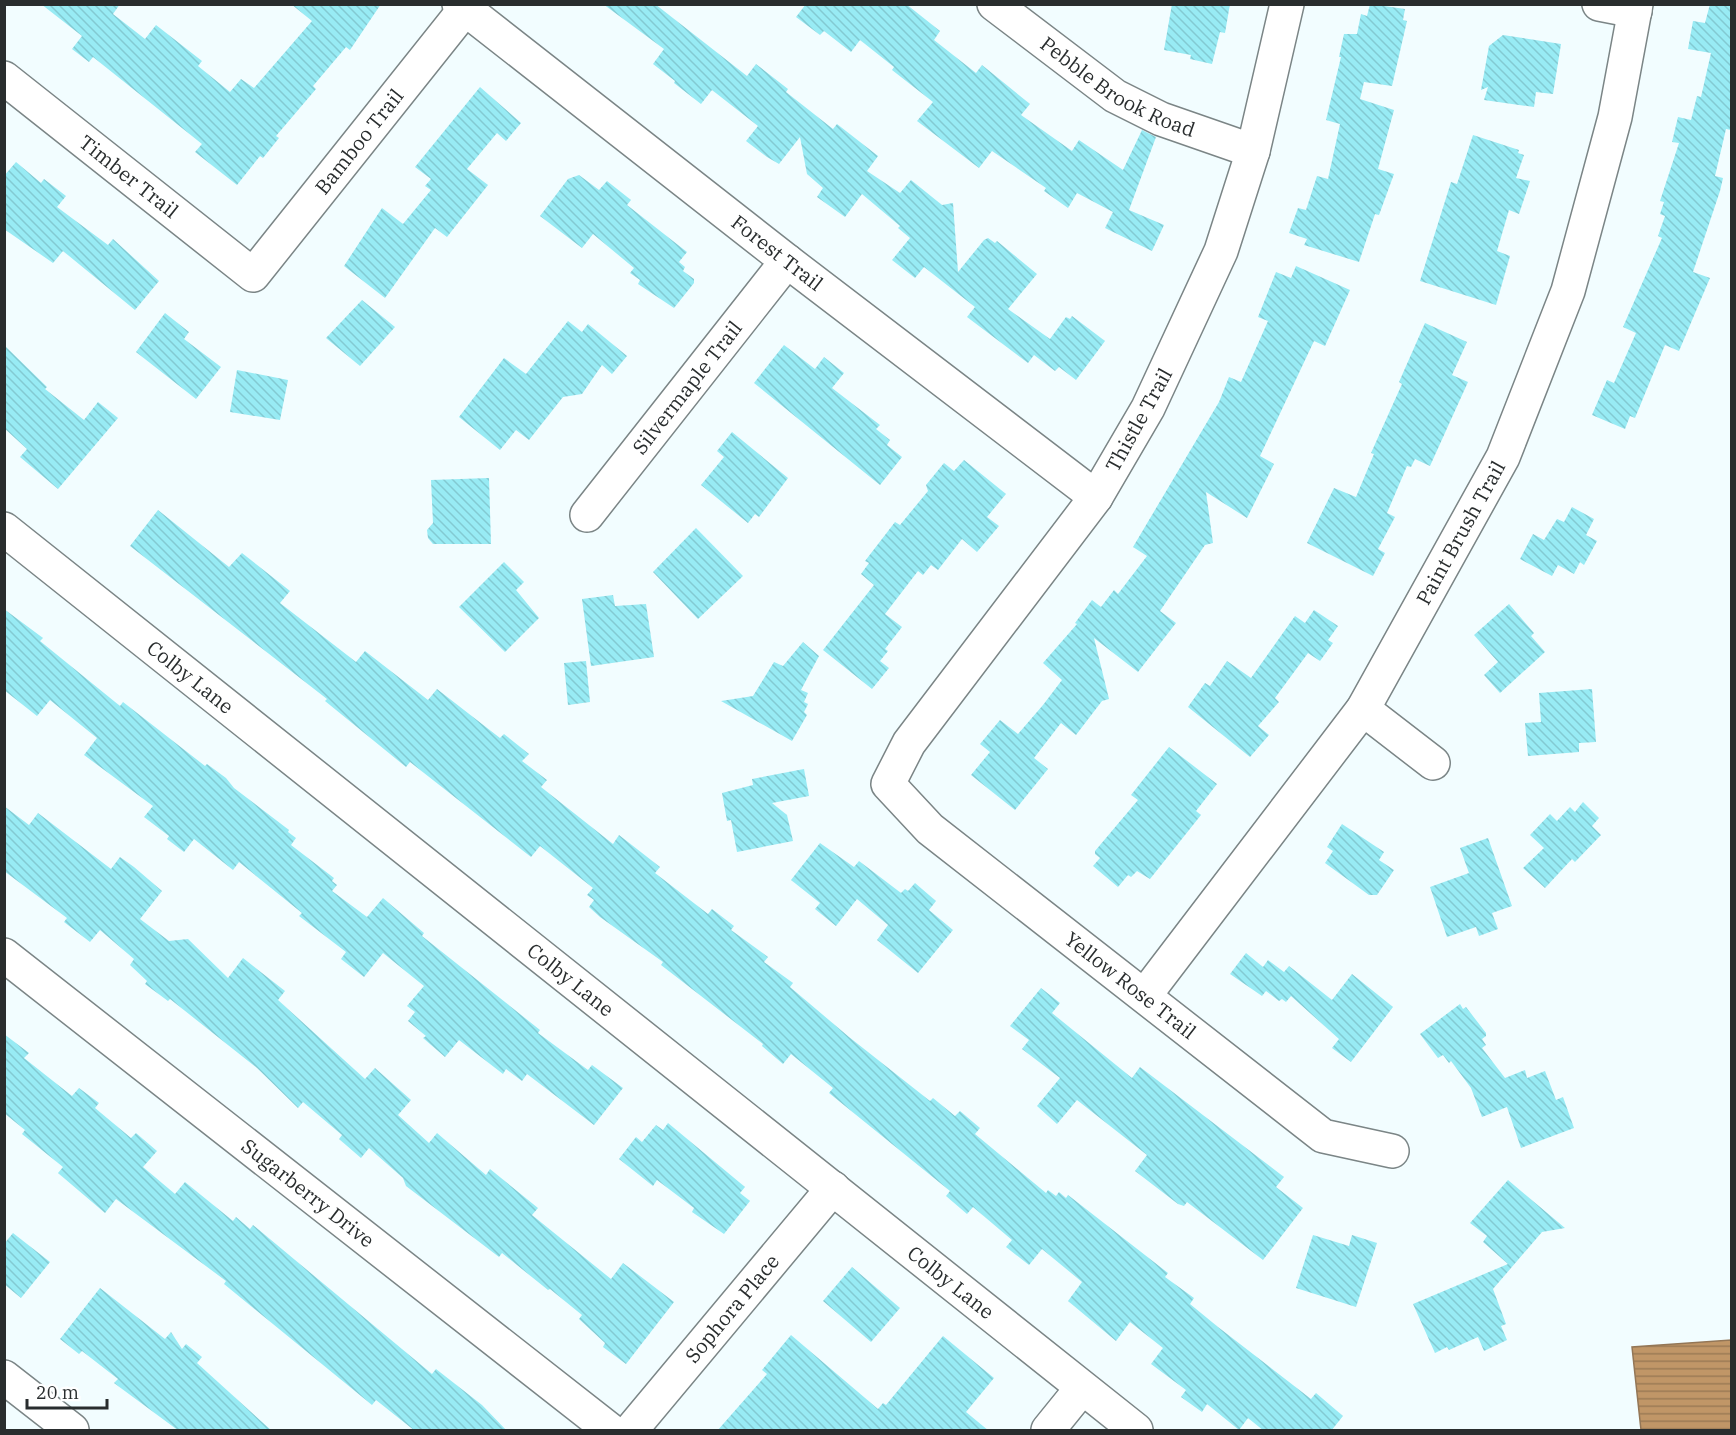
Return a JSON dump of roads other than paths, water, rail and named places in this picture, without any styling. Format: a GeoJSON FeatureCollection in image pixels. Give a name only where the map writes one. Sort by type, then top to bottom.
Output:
{"type":"FeatureCollection","features":[{"type":"Feature","properties":{"kind":"street","name":"Pebble Brook Road"},"geometry":{"type":"LineString","coordinates":[[993,4],[1115,96],[1161,119],[1253,151]]}},
{"type":"Feature","properties":{"kind":"street","name":"Thistle Trail"},"geometry":{"type":"LineString","coordinates":[[888,784],[909,743],[1096,497],[1148,408],[1183,337],[1221,251],[1253,151],[1287,4]]}},
{"type":"Feature","properties":{"kind":"street"},"geometry":{"type":"LineString","coordinates":[[1599,4],[1636,8]]}},
{"type":"Feature","properties":{"kind":"street","name":"Forest Trail"},"geometry":{"type":"LineString","coordinates":[[462,7],[787,261],[1096,497]]}},
{"type":"Feature","properties":{"kind":"street","name":"Bamboo Trail"},"geometry":{"type":"LineString","coordinates":[[253,275],[462,7]]}},
{"type":"Feature","properties":{"kind":"street","name":"Paint Brush Trail"},"geometry":{"type":"LineString","coordinates":[[1145,995],[1363,709],[1503,457],[1568,291],[1615,117],[1636,8]]}},
{"type":"Feature","properties":{"kind":"street","name":"Timber Trail"},"geometry":{"type":"LineString","coordinates":[[4,78],[253,275]]}},
{"type":"Feature","properties":{"kind":"street","name":"Silvermaple Trail"},"geometry":{"type":"LineString","coordinates":[[587,515],[787,261]]}},
{"type":"Feature","properties":{"kind":"street","name":"Colby Lane"},"geometry":{"type":"LineString","coordinates":[[4,530],[1136,1431]]}},
{"type":"Feature","properties":{"kind":"street"},"geometry":{"type":"LineString","coordinates":[[1363,709],[1433,763]]}},
{"type":"Feature","properties":{"kind":"street","name":"Yellow Rose Trail"},"geometry":{"type":"LineString","coordinates":[[888,784],[930,829],[1323,1136],[1392,1150]]}},
{"type":"Feature","properties":{"kind":"street","name":"Sugarberry Drive"},"geometry":{"type":"LineString","coordinates":[[4,955],[610,1431]]}},
{"type":"Feature","properties":{"kind":"street","name":"Sophora Place"},"geometry":{"type":"LineString","coordinates":[[631,1431],[833,1188]]}},
{"type":"Feature","properties":{"kind":"street"},"geometry":{"type":"LineString","coordinates":[[4,1377],[72,1431]]}},
{"type":"Feature","properties":{"kind":"street"},"geometry":{"type":"LineString","coordinates":[[1048,1431],[1082,1388]]}}]}
